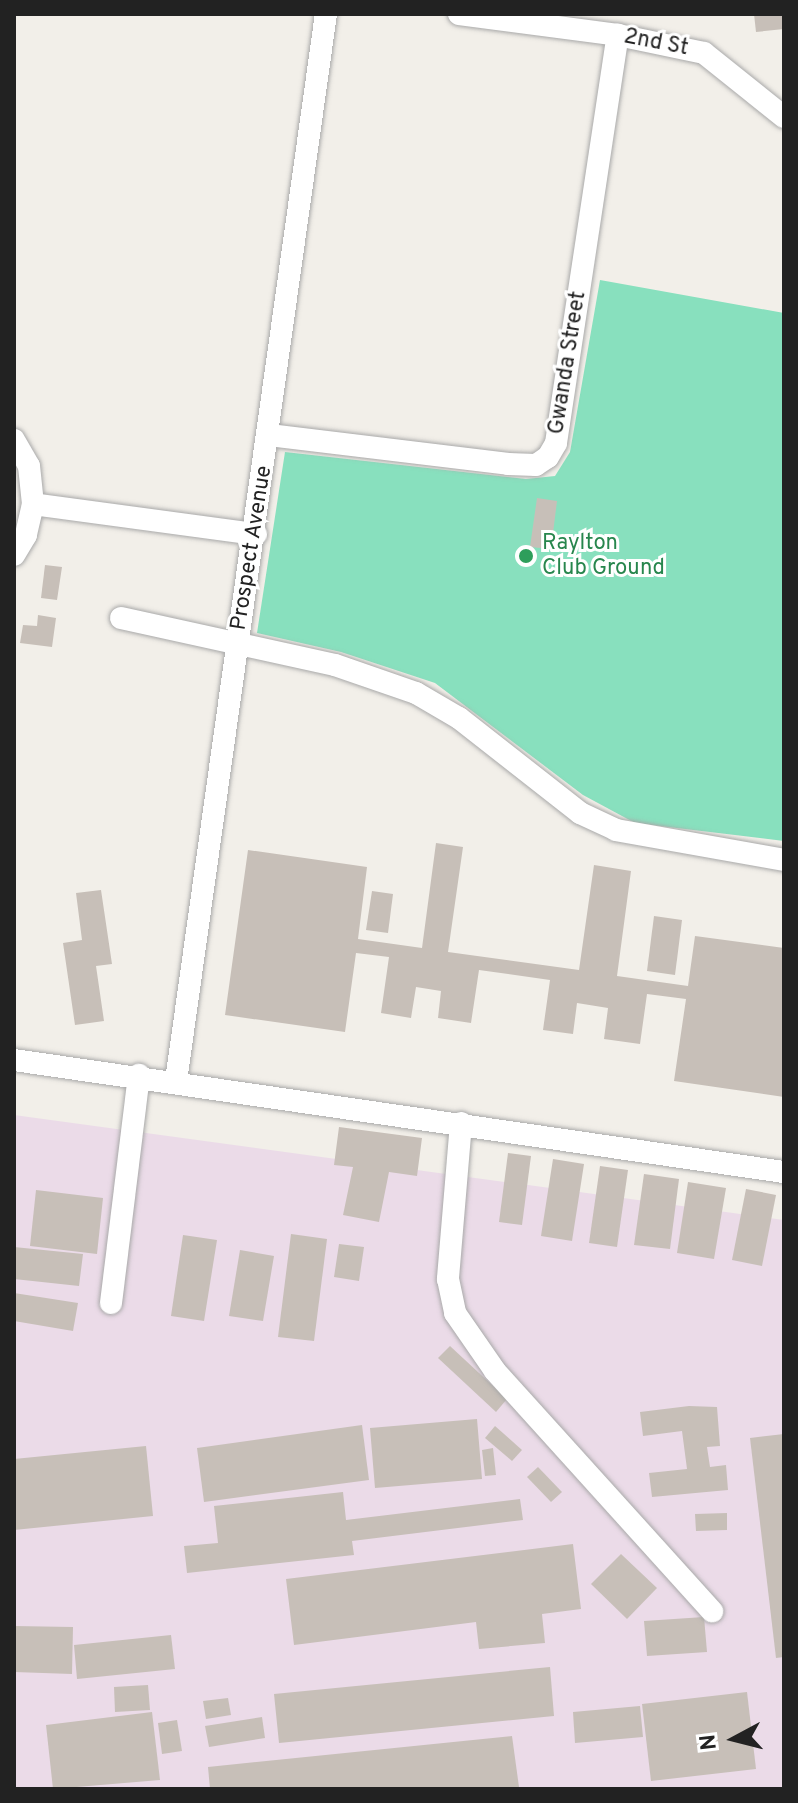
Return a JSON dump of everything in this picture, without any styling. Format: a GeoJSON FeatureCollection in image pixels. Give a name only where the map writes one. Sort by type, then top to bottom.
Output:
{"type":"FeatureCollection","features":[{"type":"Feature","properties":{"kind":"street","name":"Prospect Avenue"},"geometry":{"type":"LineString","coordinates":[[176,1081],[256,534],[326,14]]}},
{"type":"Feature","properties":{"kind":"street","name":"2nd St"},"geometry":{"type":"LineString","coordinates":[[459,14],[618,35],[704,53],[784,117]]}},
{"type":"Feature","properties":{"kind":"street","name":"Gwanda Street"},"geometry":{"type":"LineString","coordinates":[[269,435],[508,464],[536,465],[548,457],[556,443],[618,35]]}},
{"type":"Feature","properties":{"kind":"street"},"geometry":{"type":"LineString","coordinates":[[14,440],[29,466],[33,504],[26,535],[14,555]]}},
{"type":"Feature","properties":{"kind":"street"},"geometry":{"type":"LineString","coordinates":[[33,504],[256,534]]}},
{"type":"Feature","properties":{"kind":"street"},"geometry":{"type":"LineString","coordinates":[[121,618],[335,665],[416,693],[459,718],[580,813],[616,830],[784,860]]}},
{"type":"Feature","properties":{"kind":"street"},"geometry":{"type":"LineString","coordinates":[[14,1060],[139,1075],[784,1172]]}},
{"type":"Feature","properties":{"kind":"street"},"geometry":{"type":"LineString","coordinates":[[111,1303],[139,1075]]}},
{"type":"Feature","properties":{"kind":"street"},"geometry":{"type":"LineString","coordinates":[[461,1123],[448,1279],[455,1313],[495,1371],[712,1611]]}},
{"type":"Feature","properties":{"kind":"shaded area"},"geometry":{"type":"Polygon","coordinates":[[[14,1115],[784,1220],[784,1789],[14,1789],[14,1115]]]}},
{"type":"Feature","properties":{"kind":"green space","name":"Raylton Club Ground"},"geometry":{"type":"Polygon","coordinates":[[[600,280],[784,313],[784,841],[635,823],[583,795],[435,683],[341,652],[257,633],[285,452],[526,479],[555,476],[570,452],[600,280]]]}},
{"type":"Feature","properties":{"kind":"building"},"geometry":{"type":"Polygon","coordinates":[[[754,14],[784,14],[784,29],[756,32],[754,14]]]}},
{"type":"Feature","properties":{"kind":"building"},"geometry":{"type":"Polygon","coordinates":[[[537,498],[557,501],[551,549],[530,547],[537,498]]]}},
{"type":"Feature","properties":{"kind":"building"},"geometry":{"type":"Polygon","coordinates":[[[45,565],[62,567],[57,600],[41,598],[45,565]]]}},
{"type":"Feature","properties":{"kind":"building"},"geometry":{"type":"Polygon","coordinates":[[[38,615],[56,618],[52,647],[20,643],[23,625],[37,626],[38,615]]]}},
{"type":"Feature","properties":{"kind":"building"},"geometry":{"type":"Polygon","coordinates":[[[436,843],[463,847],[448,952],[579,970],[594,865],[631,871],[617,976],[688,986],[695,936],[784,948],[784,1097],[674,1081],[686,999],[647,994],[640,1044],[604,1039],[608,1008],[577,1003],[573,1034],[543,1030],[550,980],[479,970],[471,1023],[438,1018],[441,991],[416,987],[411,1018],[381,1013],[389,957],[356,953],[345,1032],[225,1015],[248,850],[367,867],[358,939],[422,948],[436,843]]]}},
{"type":"Feature","properties":{"kind":"building"},"geometry":{"type":"Polygon","coordinates":[[[101,890],[112,964],[96,966],[104,1021],[75,1025],[63,943],[82,940],[76,893],[101,890]]]}},
{"type":"Feature","properties":{"kind":"building"},"geometry":{"type":"Polygon","coordinates":[[[372,891],[393,894],[388,933],[366,930],[372,891]]]}},
{"type":"Feature","properties":{"kind":"building"},"geometry":{"type":"Polygon","coordinates":[[[654,916],[682,920],[675,975],[647,971],[654,916]]]}},
{"type":"Feature","properties":{"kind":"building"},"geometry":{"type":"Polygon","coordinates":[[[339,1127],[422,1138],[417,1176],[389,1172],[379,1222],[343,1215],[353,1167],[334,1165],[339,1127]]]}},
{"type":"Feature","properties":{"kind":"building"},"geometry":{"type":"Polygon","coordinates":[[[508,1153],[531,1156],[522,1225],[499,1222],[508,1153]]]}},
{"type":"Feature","properties":{"kind":"building"},"geometry":{"type":"Polygon","coordinates":[[[553,1159],[584,1164],[572,1241],[541,1236],[553,1159]]]}},
{"type":"Feature","properties":{"kind":"building"},"geometry":{"type":"Polygon","coordinates":[[[600,1166],[628,1170],[617,1247],[589,1243],[600,1166]]]}},
{"type":"Feature","properties":{"kind":"building"},"geometry":{"type":"Polygon","coordinates":[[[644,1174],[679,1179],[670,1249],[634,1245],[644,1174]]]}},
{"type":"Feature","properties":{"kind":"building"},"geometry":{"type":"Polygon","coordinates":[[[688,1182],[726,1188],[714,1259],[677,1253],[688,1182]]]}},
{"type":"Feature","properties":{"kind":"building"},"geometry":{"type":"Polygon","coordinates":[[[746,1189],[776,1195],[762,1266],[732,1260],[746,1189]]]}},
{"type":"Feature","properties":{"kind":"building"},"geometry":{"type":"Polygon","coordinates":[[[36,1190],[103,1198],[97,1254],[30,1246],[36,1190]]]}},
{"type":"Feature","properties":{"kind":"building"},"geometry":{"type":"Polygon","coordinates":[[[291,1234],[327,1239],[314,1341],[278,1337],[291,1234]]]}},
{"type":"Feature","properties":{"kind":"building"},"geometry":{"type":"Polygon","coordinates":[[[183,1235],[217,1240],[204,1321],[171,1316],[183,1235]]]}},
{"type":"Feature","properties":{"kind":"building"},"geometry":{"type":"Polygon","coordinates":[[[339,1244],[364,1247],[359,1281],[334,1277],[339,1244]]]}},
{"type":"Feature","properties":{"kind":"building"},"geometry":{"type":"Polygon","coordinates":[[[14,1247],[83,1254],[79,1286],[14,1279],[14,1247]]]}},
{"type":"Feature","properties":{"kind":"building"},"geometry":{"type":"Polygon","coordinates":[[[240,1250],[274,1256],[263,1321],[229,1316],[240,1250]]]}},
{"type":"Feature","properties":{"kind":"building"},"geometry":{"type":"Polygon","coordinates":[[[14,1293],[78,1303],[73,1331],[14,1321],[14,1293]]]}},
{"type":"Feature","properties":{"kind":"building"},"geometry":{"type":"Polygon","coordinates":[[[450,1346],[507,1399],[496,1412],[438,1358],[450,1346]]]}},
{"type":"Feature","properties":{"kind":"building"},"geometry":{"type":"Polygon","coordinates":[[[689,1406],[717,1407],[720,1446],[707,1447],[710,1467],[726,1465],[728,1490],[652,1497],[649,1473],[687,1469],[682,1431],[643,1436],[640,1412],[689,1406]]]}},
{"type":"Feature","properties":{"kind":"building"},"geometry":{"type":"Polygon","coordinates":[[[477,1419],[482,1479],[375,1488],[370,1428],[477,1419]]]}},
{"type":"Feature","properties":{"kind":"building"},"geometry":{"type":"Polygon","coordinates":[[[362,1425],[369,1480],[204,1502],[197,1448],[362,1425]]]}},
{"type":"Feature","properties":{"kind":"building"},"geometry":{"type":"Polygon","coordinates":[[[495,1426],[522,1450],[512,1461],[485,1438],[495,1426]]]}},
{"type":"Feature","properties":{"kind":"building"},"geometry":{"type":"Polygon","coordinates":[[[784,1434],[784,1657],[776,1658],[750,1438],[784,1434]]]}},
{"type":"Feature","properties":{"kind":"building"},"geometry":{"type":"Polygon","coordinates":[[[146,1446],[153,1516],[14,1530],[14,1459],[146,1446]]]}},
{"type":"Feature","properties":{"kind":"building"},"geometry":{"type":"Polygon","coordinates":[[[493,1448],[496,1475],[485,1476],[482,1450],[493,1448]]]}},
{"type":"Feature","properties":{"kind":"building"},"geometry":{"type":"Polygon","coordinates":[[[538,1467],[562,1492],[551,1502],[527,1477],[538,1467]]]}},
{"type":"Feature","properties":{"kind":"building"},"geometry":{"type":"Polygon","coordinates":[[[343,1492],[346,1520],[520,1499],[523,1520],[352,1541],[354,1555],[187,1573],[184,1546],[218,1543],[214,1506],[343,1492]]]}},
{"type":"Feature","properties":{"kind":"building"},"geometry":{"type":"Polygon","coordinates":[[[727,1513],[727,1530],[696,1531],[695,1514],[727,1513]]]}},
{"type":"Feature","properties":{"kind":"building"},"geometry":{"type":"Polygon","coordinates":[[[573,1544],[581,1609],[542,1614],[545,1643],[479,1649],[476,1622],[294,1645],[286,1579],[573,1544]]]}},
{"type":"Feature","properties":{"kind":"building"},"geometry":{"type":"Polygon","coordinates":[[[621,1554],[657,1588],[627,1619],[591,1584],[621,1554]]]}},
{"type":"Feature","properties":{"kind":"building"},"geometry":{"type":"Polygon","coordinates":[[[704,1617],[707,1652],[647,1656],[644,1621],[704,1617]]]}},
{"type":"Feature","properties":{"kind":"building"},"geometry":{"type":"Polygon","coordinates":[[[14,1626],[73,1627],[72,1674],[14,1672],[14,1626]]]}},
{"type":"Feature","properties":{"kind":"building"},"geometry":{"type":"Polygon","coordinates":[[[171,1635],[175,1669],[77,1679],[74,1645],[171,1635]]]}},
{"type":"Feature","properties":{"kind":"building"},"geometry":{"type":"Polygon","coordinates":[[[550,1667],[554,1716],[279,1743],[274,1694],[550,1667]]]}},
{"type":"Feature","properties":{"kind":"building"},"geometry":{"type":"Polygon","coordinates":[[[148,1685],[150,1710],[115,1712],[114,1687],[148,1685]]]}},
{"type":"Feature","properties":{"kind":"building"},"geometry":{"type":"Polygon","coordinates":[[[747,1692],[756,1769],[651,1781],[642,1704],[747,1692]]]}},
{"type":"Feature","properties":{"kind":"building"},"geometry":{"type":"Polygon","coordinates":[[[228,1698],[231,1715],[206,1719],[203,1701],[228,1698]]]}},
{"type":"Feature","properties":{"kind":"building"},"geometry":{"type":"Polygon","coordinates":[[[640,1706],[643,1737],[575,1743],[573,1712],[640,1706]]]}},
{"type":"Feature","properties":{"kind":"building"},"geometry":{"type":"Polygon","coordinates":[[[152,1712],[160,1780],[53,1789],[46,1725],[152,1712]]]}},
{"type":"Feature","properties":{"kind":"building"},"geometry":{"type":"Polygon","coordinates":[[[262,1717],[265,1738],[209,1747],[205,1726],[262,1717]]]}},
{"type":"Feature","properties":{"kind":"building"},"geometry":{"type":"Polygon","coordinates":[[[177,1720],[182,1751],[162,1754],[158,1723],[177,1720]]]}},
{"type":"Feature","properties":{"kind":"building"},"geometry":{"type":"Polygon","coordinates":[[[512,1736],[519,1787],[210,1789],[208,1767],[512,1736]]]}},
{"type":"Feature","properties":{"kind":"place","name":"Raylton Club Ground"},"geometry":{"type":"Point","coordinates":[526,556]}}]}
